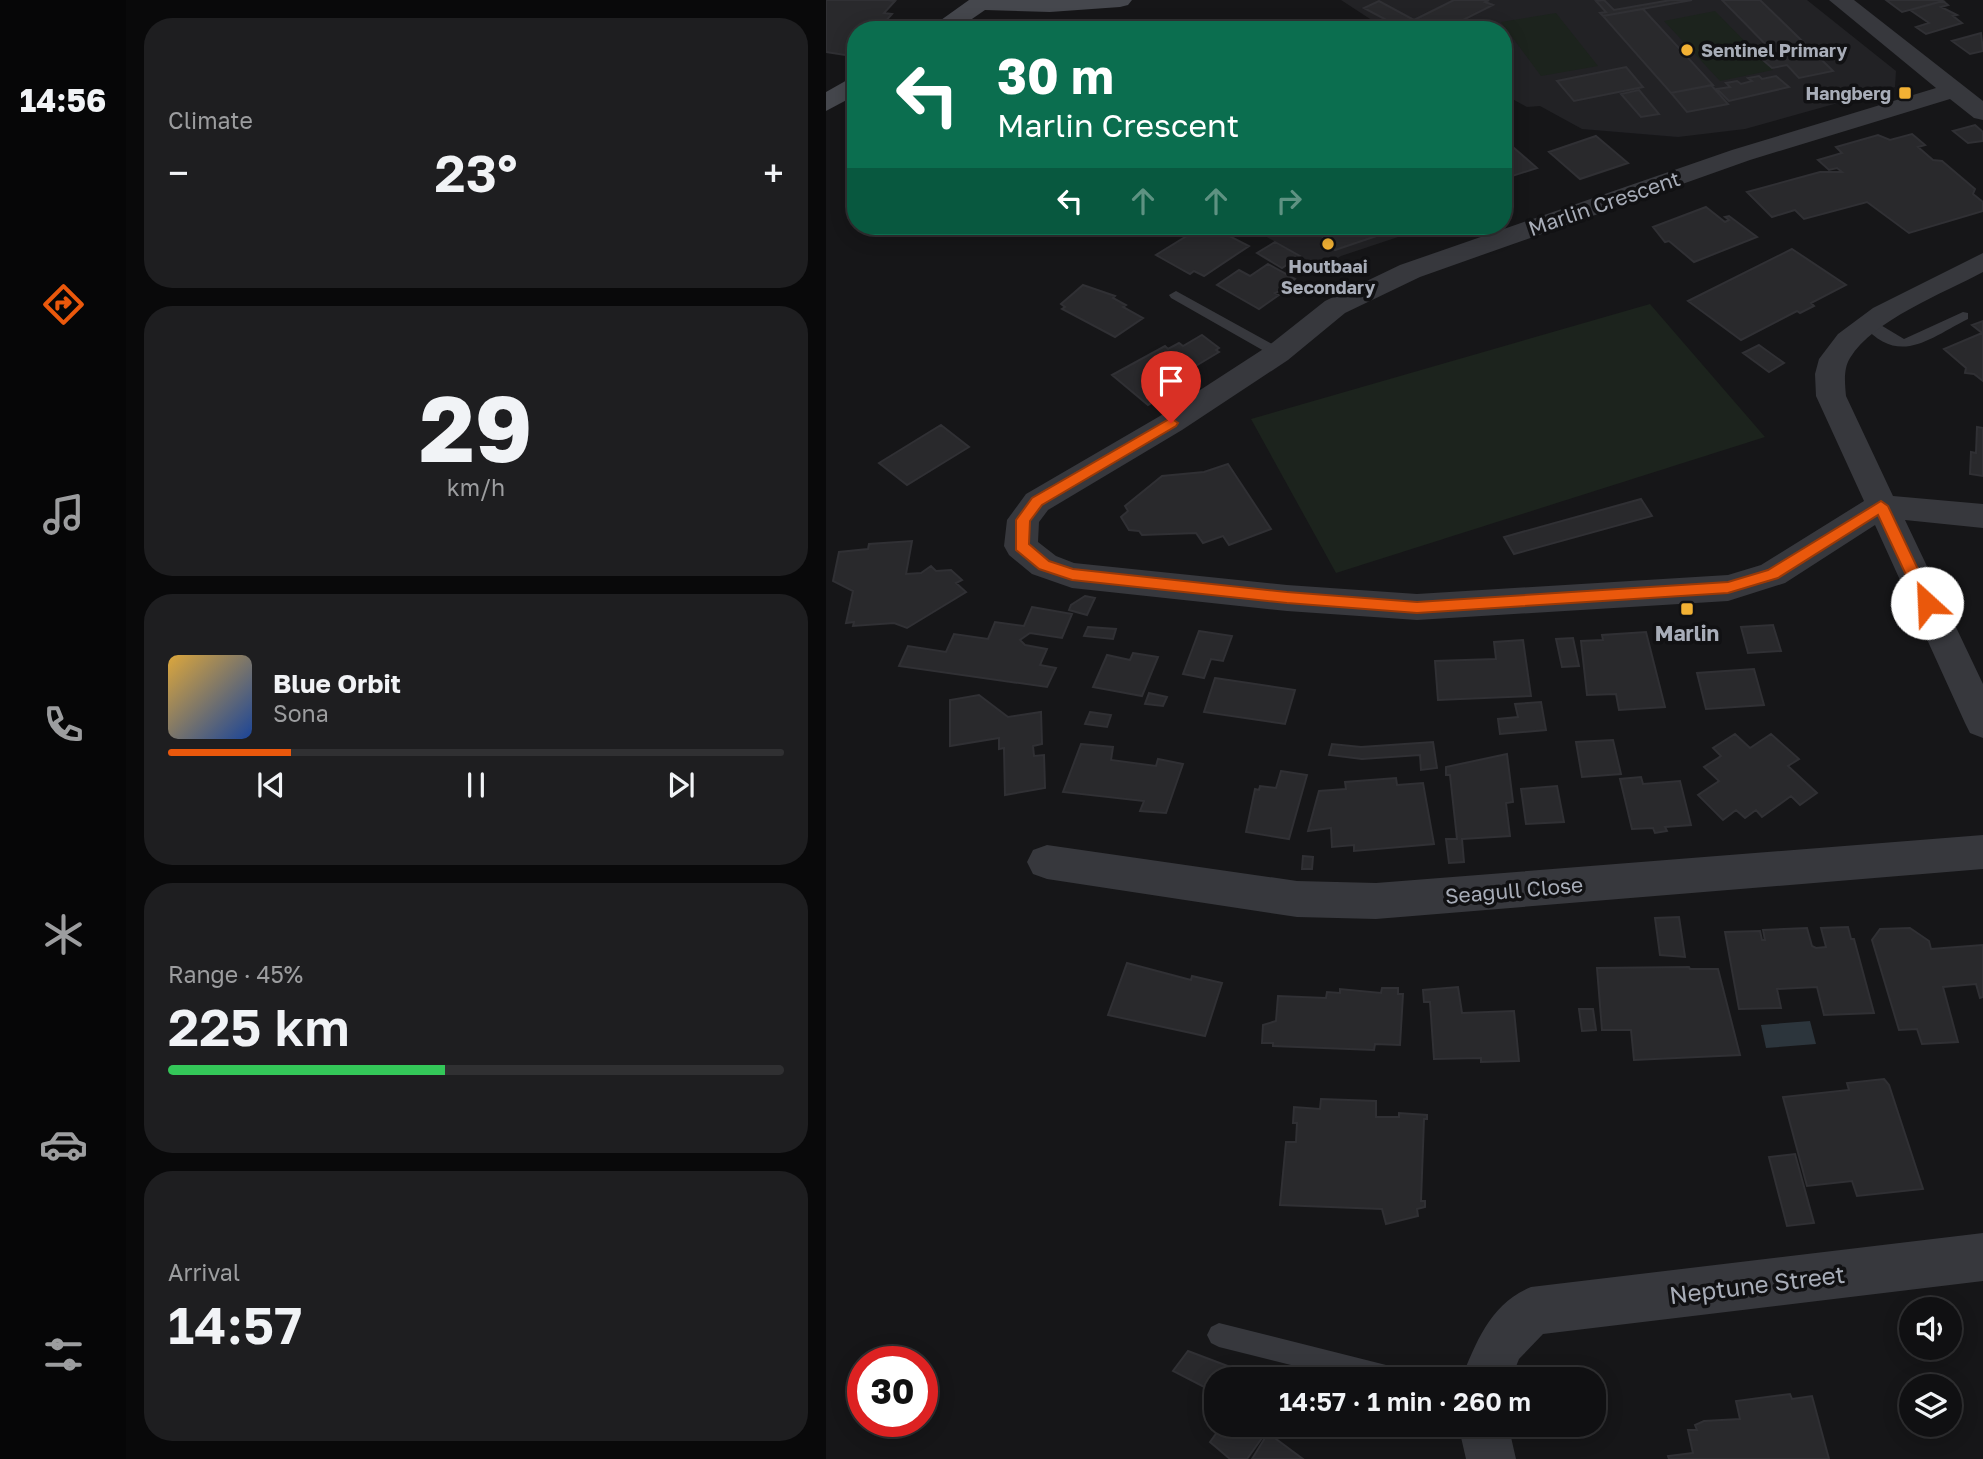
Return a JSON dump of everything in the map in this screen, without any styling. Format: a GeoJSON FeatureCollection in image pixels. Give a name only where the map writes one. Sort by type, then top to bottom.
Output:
{"type":"FeatureCollection","features":[{"type":"Feature","properties":{"kind":"street"},"geometry":{"type":"LineString","coordinates":[[953,21],[982,2],[1005,6],[1120,0]]}},
{"type":"Feature","properties":{"kind":"street"},"geometry":{"type":"LineString","coordinates":[[1840,0],[1983,113]]}},
{"type":"Feature","properties":{"kind":"street"},"geometry":{"type":"LineString","coordinates":[[826,103],[847,89]]}},
{"type":"Feature","properties":{"kind":"street","name":"Marlin Crescent"},"geometry":{"type":"LineString","coordinates":[[1881,506],[1773,574],[1728,588],[1417,607],[1287,598],[1072,575],[1044,565],[1021,546],[1023,520],[1037,502],[1171,423],[1278,353],[1335,307],[1410,271],[1741,155],[1954,90]]}},
{"type":"Feature","properties":{"kind":"street"},"geometry":{"type":"LineString","coordinates":[[1983,261],[1858,331],[1836,354],[1829,372],[1831,396],[1983,723]]}},
{"type":"Feature","properties":{"kind":"street"},"geometry":{"type":"LineString","coordinates":[[1881,506],[1983,516]]}},
{"type":"Feature","properties":{"kind":"street","name":"Seagull Close"},"geometry":{"type":"LineString","coordinates":[[1047,862],[1297,899],[1376,901],[1983,852]]}},
{"type":"Feature","properties":{"kind":"street","name":"Neptune Street"},"geometry":{"type":"LineString","coordinates":[[1491,1367],[1501,1342],[1531,1311],[1983,1257]]}},
{"type":"Feature","properties":{"kind":"street"},"geometry":{"type":"LineString","coordinates":[[1486,1437],[1491,1459]]}},
{"type":"Feature","properties":{"kind":"lane"},"geometry":{"type":"LineString","coordinates":[[1176,295],[1278,353]]}},
{"type":"Feature","properties":{"kind":"lane"},"geometry":{"type":"LineString","coordinates":[[1869,324],[1896,343],[1906,344],[1963,316]]}},
{"type":"Feature","properties":{"kind":"lane"},"geometry":{"type":"LineString","coordinates":[[1219,1335],[1346,1367]]}},
{"type":"Feature","properties":{"kind":"shaded area","name":"Sentinel Primary"},"geometry":{"type":"Polygon","coordinates":[[[1341,0],[1807,0],[1896,71],[1895,87],[1745,129],[1678,137],[1582,129],[1540,106],[1527,107],[1512,99],[1512,21],[1373,21],[1341,0]]]}},
{"type":"Feature","properties":{"kind":"shaded area"},"geometry":{"type":"Polygon","coordinates":[[[1715,11],[1773,70],[1720,81],[1664,21],[1715,11]]]}},
{"type":"Feature","properties":{"kind":"shaded area"},"geometry":{"type":"Polygon","coordinates":[[[1556,13],[1598,66],[1541,76],[1512,37],[1512,21],[1507,21],[1556,13]]]}},
{"type":"Feature","properties":{"kind":"shaded area"},"geometry":{"type":"Polygon","coordinates":[[[1262,235],[1404,235],[1341,256],[1321,268],[1262,235]]]}},
{"type":"Feature","properties":{"kind":"shaded area"},"geometry":{"type":"Polygon","coordinates":[[[1650,304],[1765,437],[1336,573],[1251,419],[1650,304]]]}},
{"type":"Feature","properties":{"kind":"shaded area"},"geometry":{"type":"Polygon","coordinates":[[[1810,1021],[1816,1044],[1766,1048],[1761,1025],[1810,1021]]]}},
{"type":"Feature","properties":{"kind":"building"},"geometry":{"type":"Polygon","coordinates":[[[826,0],[895,1],[884,13],[892,14],[886,21],[847,21],[845,55],[826,52],[826,0]]]}},
{"type":"Feature","properties":{"kind":"building"},"geometry":{"type":"Polygon","coordinates":[[[1454,0],[1489,0],[1485,2],[1493,5],[1461,21],[1388,21],[1364,8],[1379,1],[1414,20],[1454,0]]]}},
{"type":"Feature","properties":{"kind":"building"},"geometry":{"type":"Polygon","coordinates":[[[1604,0],[1614,10],[1671,0],[1692,0],[1603,16],[1600,13],[1606,12],[1596,1],[1604,0]]]}},
{"type":"Feature","properties":{"kind":"building"},"geometry":{"type":"Polygon","coordinates":[[[1722,0],[1760,0],[1833,71],[1799,78],[1787,65],[1772,68],[1763,60],[1778,57],[1722,0]]]}},
{"type":"Feature","properties":{"kind":"building"},"geometry":{"type":"Polygon","coordinates":[[[1886,0],[1941,0],[1943,1],[1902,12],[1886,0]]]}},
{"type":"Feature","properties":{"kind":"building"},"geometry":{"type":"Polygon","coordinates":[[[1943,1],[1948,5],[1941,7],[1957,15],[1953,16],[1962,23],[1926,34],[1916,27],[1929,23],[1910,10],[1943,1]]]}},
{"type":"Feature","properties":{"kind":"building"},"geometry":{"type":"Polygon","coordinates":[[[1643,9],[1713,85],[1671,93],[1603,16],[1643,9]]]}},
{"type":"Feature","properties":{"kind":"building"},"geometry":{"type":"Polygon","coordinates":[[[1981,33],[1983,51],[1970,54],[1952,41],[1981,33]]]}},
{"type":"Feature","properties":{"kind":"building"},"geometry":{"type":"Polygon","coordinates":[[[1626,67],[1643,87],[1574,101],[1557,81],[1626,67]]]}},
{"type":"Feature","properties":{"kind":"building"},"geometry":{"type":"Polygon","coordinates":[[[1759,76],[1762,79],[1776,76],[1789,87],[1729,101],[1717,89],[1730,87],[1726,83],[1737,81],[1741,84],[1752,81],[1748,78],[1759,76]]]}},
{"type":"Feature","properties":{"kind":"building"},"geometry":{"type":"Polygon","coordinates":[[[1711,85],[1728,104],[1687,112],[1671,93],[1711,85]]]}},
{"type":"Feature","properties":{"kind":"building"},"geometry":{"type":"Polygon","coordinates":[[[1639,90],[1659,114],[1641,117],[1621,94],[1639,90]]]}},
{"type":"Feature","properties":{"kind":"building"},"geometry":{"type":"Polygon","coordinates":[[[1975,125],[1983,132],[1983,141],[1968,143],[1953,131],[1975,125]]]}},
{"type":"Feature","properties":{"kind":"building"},"geometry":{"type":"Polygon","coordinates":[[[1912,134],[1925,145],[1918,147],[1933,160],[1942,161],[1975,189],[1973,194],[1983,202],[1983,211],[1909,233],[1867,202],[1804,219],[1795,210],[1772,217],[1747,192],[1820,172],[1842,172],[1837,168],[1829,170],[1818,160],[1842,153],[1836,147],[1878,135],[1890,140],[1912,134]]]}},
{"type":"Feature","properties":{"kind":"building"},"geometry":{"type":"Polygon","coordinates":[[[1596,136],[1628,163],[1580,179],[1549,152],[1596,136]]]}},
{"type":"Feature","properties":{"kind":"building"},"geometry":{"type":"Polygon","coordinates":[[[1514,148],[1537,168],[1512,176],[1514,148]]]}},
{"type":"Feature","properties":{"kind":"building"},"geometry":{"type":"Polygon","coordinates":[[[1706,207],[1725,222],[1729,220],[1725,217],[1729,216],[1757,237],[1694,262],[1669,241],[1665,242],[1653,227],[1706,207]]]}},
{"type":"Feature","properties":{"kind":"building"},"geometry":{"type":"Polygon","coordinates":[[[1188,235],[1228,235],[1249,246],[1204,276],[1194,271],[1190,274],[1156,255],[1188,235]]]}},
{"type":"Feature","properties":{"kind":"building"},"geometry":{"type":"Polygon","coordinates":[[[1321,235],[1379,235],[1335,250],[1321,235]]]}},
{"type":"Feature","properties":{"kind":"building"},"geometry":{"type":"Polygon","coordinates":[[[1275,242],[1300,256],[1282,268],[1257,253],[1275,242]]]}},
{"type":"Feature","properties":{"kind":"building"},"geometry":{"type":"Polygon","coordinates":[[[1792,249],[1846,285],[1811,303],[1814,306],[1800,313],[1797,311],[1741,340],[1688,301],[1792,249]]]}},
{"type":"Feature","properties":{"kind":"building"},"geometry":{"type":"Polygon","coordinates":[[[1268,264],[1295,279],[1290,283],[1293,285],[1275,293],[1279,295],[1259,309],[1217,285],[1239,270],[1250,276],[1268,264]]]}},
{"type":"Feature","properties":{"kind":"building"},"geometry":{"type":"Polygon","coordinates":[[[1083,285],[1115,296],[1113,298],[1126,305],[1123,307],[1143,318],[1115,337],[1062,309],[1065,307],[1061,304],[1083,285]]]}},
{"type":"Feature","properties":{"kind":"building"},"geometry":{"type":"Polygon","coordinates":[[[1983,321],[1983,381],[1974,374],[1965,373],[1966,368],[1944,349],[1982,333],[1972,325],[1983,321]]]}},
{"type":"Feature","properties":{"kind":"building"},"geometry":{"type":"Polygon","coordinates":[[[1202,335],[1219,348],[1216,350],[1219,352],[1154,391],[1162,397],[1148,405],[1112,375],[1165,346],[1168,349],[1179,343],[1183,346],[1202,335]]]}},
{"type":"Feature","properties":{"kind":"building"},"geometry":{"type":"Polygon","coordinates":[[[1759,345],[1784,363],[1769,372],[1743,353],[1759,345]]]}},
{"type":"Feature","properties":{"kind":"building"},"geometry":{"type":"Polygon","coordinates":[[[941,425],[969,447],[907,485],[879,463],[941,425]]]}},
{"type":"Feature","properties":{"kind":"building"},"geometry":{"type":"Polygon","coordinates":[[[1977,427],[1983,428],[1983,476],[1970,474],[1971,452],[1976,453],[1977,427]]]}},
{"type":"Feature","properties":{"kind":"building"},"geometry":{"type":"Polygon","coordinates":[[[1228,464],[1271,529],[1229,545],[1223,536],[1203,543],[1196,533],[1142,535],[1139,531],[1129,530],[1121,517],[1128,511],[1125,506],[1162,476],[1204,472],[1228,464]]]}},
{"type":"Feature","properties":{"kind":"building"},"geometry":{"type":"Polygon","coordinates":[[[1641,499],[1652,516],[1514,554],[1504,537],[1641,499]]]}},
{"type":"Feature","properties":{"kind":"building"},"geometry":{"type":"Polygon","coordinates":[[[912,541],[906,574],[921,573],[931,566],[936,571],[951,570],[962,580],[956,583],[966,592],[907,628],[894,623],[853,626],[854,622],[846,623],[853,591],[833,581],[839,552],[868,549],[869,544],[912,541]]]}},
{"type":"Feature","properties":{"kind":"building"},"geometry":{"type":"Polygon","coordinates":[[[1085,596],[1095,598],[1087,615],[1069,610],[1071,605],[1085,596]]]}},
{"type":"Feature","properties":{"kind":"building"},"geometry":{"type":"Polygon","coordinates":[[[1032,607],[1072,614],[1062,638],[1030,633],[1020,640],[1025,645],[1047,649],[1040,665],[1056,668],[1047,687],[899,666],[908,646],[946,652],[954,634],[988,639],[995,622],[1024,626],[1032,607]]]}},
{"type":"Feature","properties":{"kind":"building"},"geometry":{"type":"Polygon","coordinates":[[[1773,625],[1781,651],[1748,653],[1741,627],[1773,625]]]}},
{"type":"Feature","properties":{"kind":"building"},"geometry":{"type":"Polygon","coordinates":[[[1088,627],[1116,629],[1113,639],[1084,636],[1088,627]]]}},
{"type":"Feature","properties":{"kind":"building"},"geometry":{"type":"Polygon","coordinates":[[[1199,631],[1232,636],[1223,661],[1211,659],[1204,678],[1183,674],[1199,631]]]}},
{"type":"Feature","properties":{"kind":"building"},"geometry":{"type":"Polygon","coordinates":[[[1646,632],[1665,707],[1619,710],[1616,694],[1587,695],[1581,641],[1603,640],[1602,635],[1646,632]]]}},
{"type":"Feature","properties":{"kind":"building"},"geometry":{"type":"Polygon","coordinates":[[[1573,638],[1579,666],[1562,667],[1556,639],[1573,638]]]}},
{"type":"Feature","properties":{"kind":"building"},"geometry":{"type":"Polygon","coordinates":[[[1523,640],[1531,696],[1438,700],[1435,661],[1496,659],[1494,642],[1523,640]]]}},
{"type":"Feature","properties":{"kind":"building"},"geometry":{"type":"Polygon","coordinates":[[[1133,653],[1158,657],[1142,696],[1093,687],[1107,655],[1130,660],[1133,653]]]}},
{"type":"Feature","properties":{"kind":"building"},"geometry":{"type":"Polygon","coordinates":[[[1754,669],[1764,705],[1706,709],[1697,673],[1754,669]]]}},
{"type":"Feature","properties":{"kind":"building"},"geometry":{"type":"Polygon","coordinates":[[[1215,678],[1295,690],[1285,724],[1204,712],[1215,678]]]}},
{"type":"Feature","properties":{"kind":"building"},"geometry":{"type":"Polygon","coordinates":[[[1149,693],[1167,697],[1163,706],[1145,704],[1149,693]]]}},
{"type":"Feature","properties":{"kind":"building"},"geometry":{"type":"Polygon","coordinates":[[[979,695],[1008,717],[1041,712],[1042,744],[1033,746],[1034,756],[1044,755],[1045,788],[1005,795],[1004,748],[999,749],[999,738],[950,746],[950,700],[979,695]]]}},
{"type":"Feature","properties":{"kind":"building"},"geometry":{"type":"Polygon","coordinates":[[[1541,702],[1546,730],[1500,734],[1498,719],[1518,717],[1515,704],[1541,702]]]}},
{"type":"Feature","properties":{"kind":"building"},"geometry":{"type":"Polygon","coordinates":[[[1090,712],[1111,715],[1107,727],[1085,724],[1090,712]]]}},
{"type":"Feature","properties":{"kind":"building"},"geometry":{"type":"Polygon","coordinates":[[[1735,734],[1750,748],[1771,734],[1799,759],[1788,766],[1817,793],[1800,805],[1791,796],[1762,817],[1756,810],[1745,818],[1736,810],[1723,820],[1698,795],[1719,781],[1704,767],[1721,756],[1713,748],[1735,734]]]}},
{"type":"Feature","properties":{"kind":"building"},"geometry":{"type":"Polygon","coordinates":[[[1613,740],[1621,774],[1582,777],[1576,742],[1613,740]]]}},
{"type":"Feature","properties":{"kind":"building"},"geometry":{"type":"Polygon","coordinates":[[[1433,742],[1437,768],[1421,770],[1420,755],[1362,759],[1329,755],[1332,744],[1361,747],[1433,742]]]}},
{"type":"Feature","properties":{"kind":"building"},"geometry":{"type":"Polygon","coordinates":[[[1081,744],[1113,747],[1111,760],[1156,766],[1158,759],[1183,764],[1166,813],[1140,811],[1144,801],[1063,792],[1081,744]]]}},
{"type":"Feature","properties":{"kind":"building"},"geometry":{"type":"Polygon","coordinates":[[[1507,754],[1513,802],[1506,803],[1510,836],[1462,839],[1464,862],[1449,863],[1446,839],[1457,839],[1450,775],[1446,775],[1446,767],[1507,754]]]}},
{"type":"Feature","properties":{"kind":"building"},"geometry":{"type":"Polygon","coordinates":[[[1281,771],[1307,775],[1289,839],[1246,832],[1255,789],[1259,790],[1260,786],[1276,788],[1281,771]]]}},
{"type":"Feature","properties":{"kind":"building"},"geometry":{"type":"Polygon","coordinates":[[[1641,777],[1643,784],[1680,781],[1691,825],[1665,827],[1667,831],[1655,833],[1653,828],[1632,829],[1620,779],[1641,777]]]}},
{"type":"Feature","properties":{"kind":"building"},"geometry":{"type":"Polygon","coordinates":[[[1396,778],[1397,785],[1423,783],[1434,844],[1354,851],[1354,845],[1332,847],[1331,828],[1308,831],[1319,791],[1346,789],[1345,782],[1396,778]]]}},
{"type":"Feature","properties":{"kind":"building"},"geometry":{"type":"Polygon","coordinates":[[[1557,786],[1564,822],[1526,824],[1521,789],[1557,786]]]}},
{"type":"Feature","properties":{"kind":"building"},"geometry":{"type":"Polygon","coordinates":[[[1303,856],[1313,857],[1312,869],[1302,869],[1303,856]]]}},
{"type":"Feature","properties":{"kind":"building"},"geometry":{"type":"Polygon","coordinates":[[[1679,917],[1685,957],[1660,955],[1655,918],[1679,917]]]}},
{"type":"Feature","properties":{"kind":"building"},"geometry":{"type":"Polygon","coordinates":[[[1848,927],[1851,939],[1854,939],[1874,1013],[1824,1015],[1817,987],[1777,989],[1781,1008],[1739,1009],[1725,932],[1760,931],[1762,940],[1765,940],[1763,930],[1807,928],[1812,946],[1816,948],[1826,947],[1821,928],[1848,927]]]}},
{"type":"Feature","properties":{"kind":"building"},"geometry":{"type":"Polygon","coordinates":[[[1910,928],[1929,941],[1931,949],[1983,945],[1983,997],[1980,998],[1976,984],[1943,987],[1958,1042],[1922,1044],[1917,1029],[1899,1030],[1872,940],[1880,929],[1910,928]]]}},
{"type":"Feature","properties":{"kind":"building"},"geometry":{"type":"Polygon","coordinates":[[[1127,963],[1191,980],[1192,976],[1222,983],[1205,1036],[1108,1015],[1127,963]]]}},
{"type":"Feature","properties":{"kind":"building"},"geometry":{"type":"Polygon","coordinates":[[[1597,968],[1718,969],[1740,1055],[1634,1060],[1631,1030],[1602,1030],[1597,968]]]}},
{"type":"Feature","properties":{"kind":"building"},"geometry":{"type":"Polygon","coordinates":[[[1458,987],[1462,1013],[1514,1011],[1519,1061],[1481,1062],[1481,1058],[1434,1059],[1430,1002],[1424,1002],[1423,990],[1458,987]]]}},
{"type":"Feature","properties":{"kind":"building"},"geometry":{"type":"Polygon","coordinates":[[[1382,988],[1398,988],[1398,994],[1403,994],[1400,1045],[1375,1044],[1374,1050],[1273,1046],[1273,1043],[1262,1043],[1263,1025],[1276,1021],[1278,996],[1326,998],[1327,992],[1340,993],[1340,989],[1381,993],[1382,988]]]}},
{"type":"Feature","properties":{"kind":"building"},"geometry":{"type":"Polygon","coordinates":[[[1579,1009],[1593,1009],[1596,1030],[1582,1031],[1579,1009]]]}},
{"type":"Feature","properties":{"kind":"building"},"geometry":{"type":"Polygon","coordinates":[[[1884,1079],[1889,1085],[1923,1189],[1857,1196],[1852,1181],[1807,1186],[1783,1097],[1849,1090],[1847,1083],[1884,1079]]]}},
{"type":"Feature","properties":{"kind":"building"},"geometry":{"type":"Polygon","coordinates":[[[1321,1099],[1376,1101],[1376,1117],[1399,1117],[1399,1113],[1427,1115],[1427,1119],[1424,1119],[1421,1201],[1425,1201],[1425,1207],[1417,1209],[1418,1216],[1386,1224],[1382,1209],[1280,1205],[1286,1142],[1296,1142],[1294,1107],[1320,1109],[1321,1099]]]}},
{"type":"Feature","properties":{"kind":"building"},"geometry":{"type":"Polygon","coordinates":[[[1795,1154],[1814,1223],[1787,1226],[1769,1157],[1795,1154]]]}},
{"type":"Feature","properties":{"kind":"building"},"geometry":{"type":"Polygon","coordinates":[[[1188,1351],[1230,1367],[1204,1367],[1204,1387],[1173,1371],[1188,1351]]]}},
{"type":"Feature","properties":{"kind":"building"},"geometry":{"type":"Polygon","coordinates":[[[1790,1394],[1792,1399],[1812,1396],[1829,1459],[1669,1459],[1668,1456],[1693,1453],[1688,1430],[1697,1430],[1695,1425],[1704,1421],[1740,1419],[1736,1401],[1790,1394]]]}},
{"type":"Feature","properties":{"kind":"building"},"geometry":{"type":"Polygon","coordinates":[[[1214,1437],[1263,1437],[1247,1459],[1230,1459],[1210,1442],[1214,1437]]]}},
{"type":"Feature","properties":{"kind":"building"},"geometry":{"type":"Polygon","coordinates":[[[1266,1437],[1273,1437],[1303,1459],[1252,1459],[1266,1437]]]}},
{"type":"Feature","properties":{"kind":"place","name":"Sentinel Primary"},"geometry":{"type":"Point","coordinates":[1687,50]}},
{"type":"Feature","properties":{"kind":"place","name":"Hangberg"},"geometry":{"type":"Point","coordinates":[1905,93]}},
{"type":"Feature","properties":{"kind":"place","name":"Houtbaai Secondary"},"geometry":{"type":"Point","coordinates":[1328,244]}},
{"type":"Feature","properties":{"kind":"place","name":"Marlin"},"geometry":{"type":"Point","coordinates":[1687,609]}},
{"type":"Feature","properties":{"kind":"route"},"geometry":{"type":"LineString","coordinates":[[1171,423],[1037,502],[1023,520],[1021,546],[1044,565],[1072,575],[1287,598],[1417,607],[1728,588],[1773,574],[1881,506],[1927,603]]}}]}
